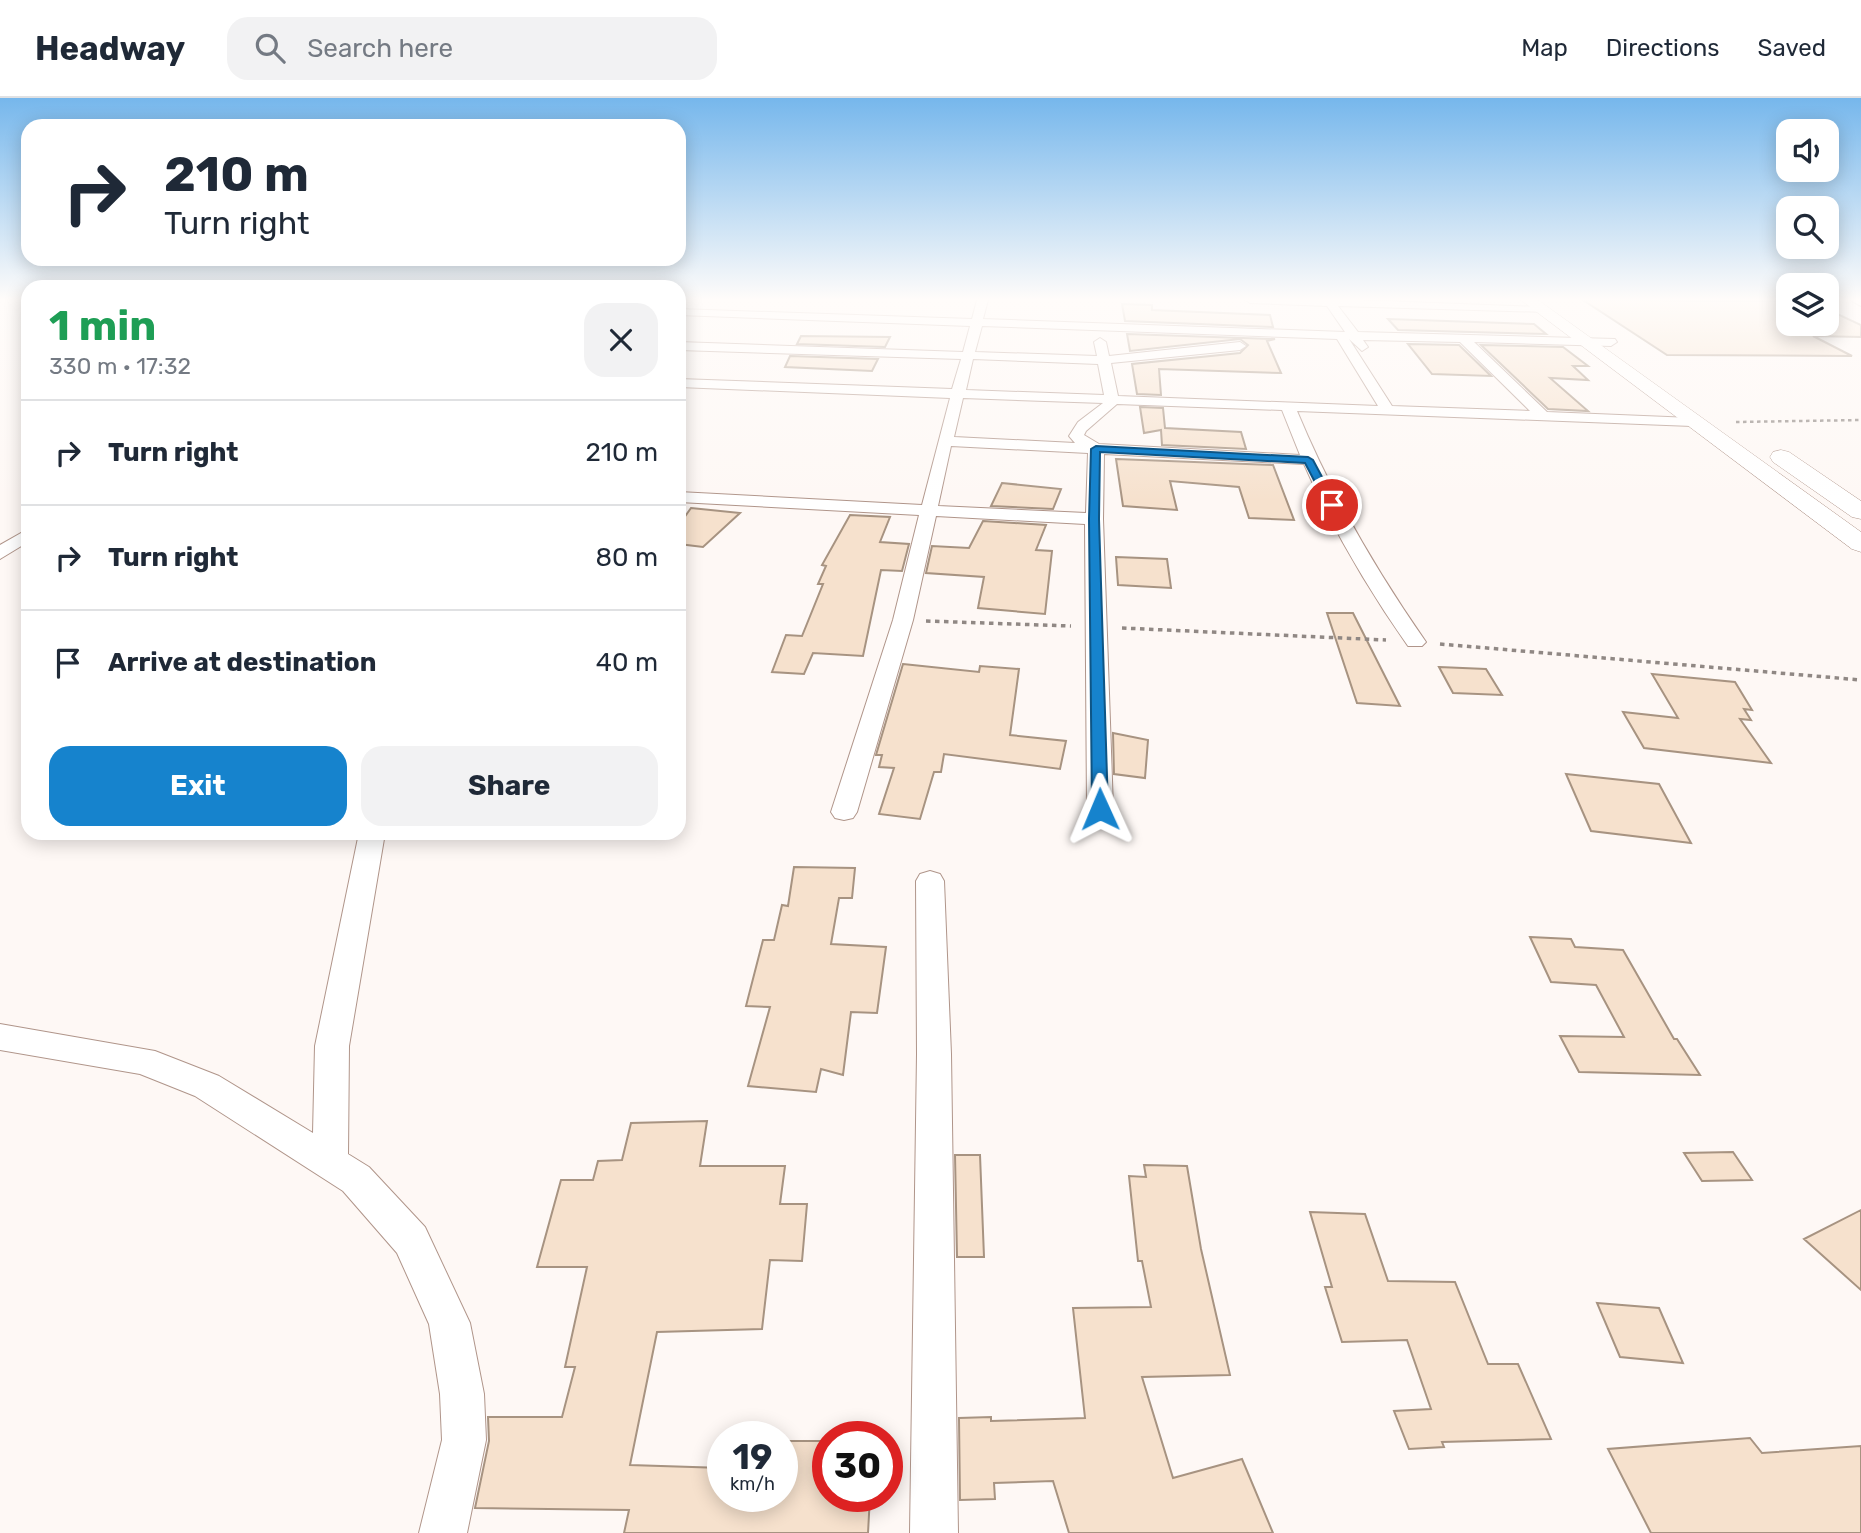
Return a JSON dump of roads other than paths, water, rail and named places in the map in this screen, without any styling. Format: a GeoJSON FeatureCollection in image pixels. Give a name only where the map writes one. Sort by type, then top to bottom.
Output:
{"type":"FeatureCollection","features":[{"type":"Feature","properties":{"kind":"main road"},"geometry":{"type":"LineString","coordinates":[[1620,367],[1861,544]]}},
{"type":"Feature","properties":{"kind":"main road"},"geometry":{"type":"LineString","coordinates":[[1648,367],[1729,422]]}},
{"type":"Feature","properties":{"kind":"main road"},"geometry":{"type":"LineString","coordinates":[[1762,444],[1861,512]]}},
{"type":"Feature","properties":{"kind":"street"},"geometry":{"type":"LineString","coordinates":[[844,811],[903,620],[965,367]]}},
{"type":"Feature","properties":{"kind":"street"},"geometry":{"type":"LineString","coordinates":[[1096,449],[1076,436],[1082,423],[1110,406],[1112,400],[1106,367]]}},
{"type":"Feature","properties":{"kind":"street"},"geometry":{"type":"LineString","coordinates":[[1360,367],[1388,411]]}},
{"type":"Feature","properties":{"kind":"street"},"geometry":{"type":"LineString","coordinates":[[1493,367],[1545,418]]}},
{"type":"Feature","properties":{"kind":"street"},"geometry":{"type":"LineString","coordinates":[[686,383],[1692,422]]}},
{"type":"Feature","properties":{"kind":"street"},"geometry":{"type":"LineString","coordinates":[[1288,407],[1308,460],[1367,573],[1415,642]]}},
{"type":"Feature","properties":{"kind":"street"},"geometry":{"type":"LineString","coordinates":[[945,441],[1308,460]]}},
{"type":"Feature","properties":{"kind":"street"},"geometry":{"type":"LineString","coordinates":[[1096,449],[1094,519],[1100,809]]}},
{"type":"Feature","properties":{"kind":"street"},"geometry":{"type":"LineString","coordinates":[[686,497],[1094,519]]}},
{"type":"Feature","properties":{"kind":"street"},"geometry":{"type":"LineString","coordinates":[[0,553],[21,539]]}},
{"type":"Feature","properties":{"kind":"street"},"geometry":{"type":"LineString","coordinates":[[330,1163],[332,1046],[371,840]]}},
{"type":"Feature","properties":{"kind":"street"},"geometry":{"type":"LineString","coordinates":[[930,881],[934,1054],[934,1533]]}},
{"type":"Feature","properties":{"kind":"street"},"geometry":{"type":"LineString","coordinates":[[0,1037],[143,1061],[207,1086],[356,1179],[411,1240],[449,1323],[461,1394],[464,1440],[443,1533]]}}]}
